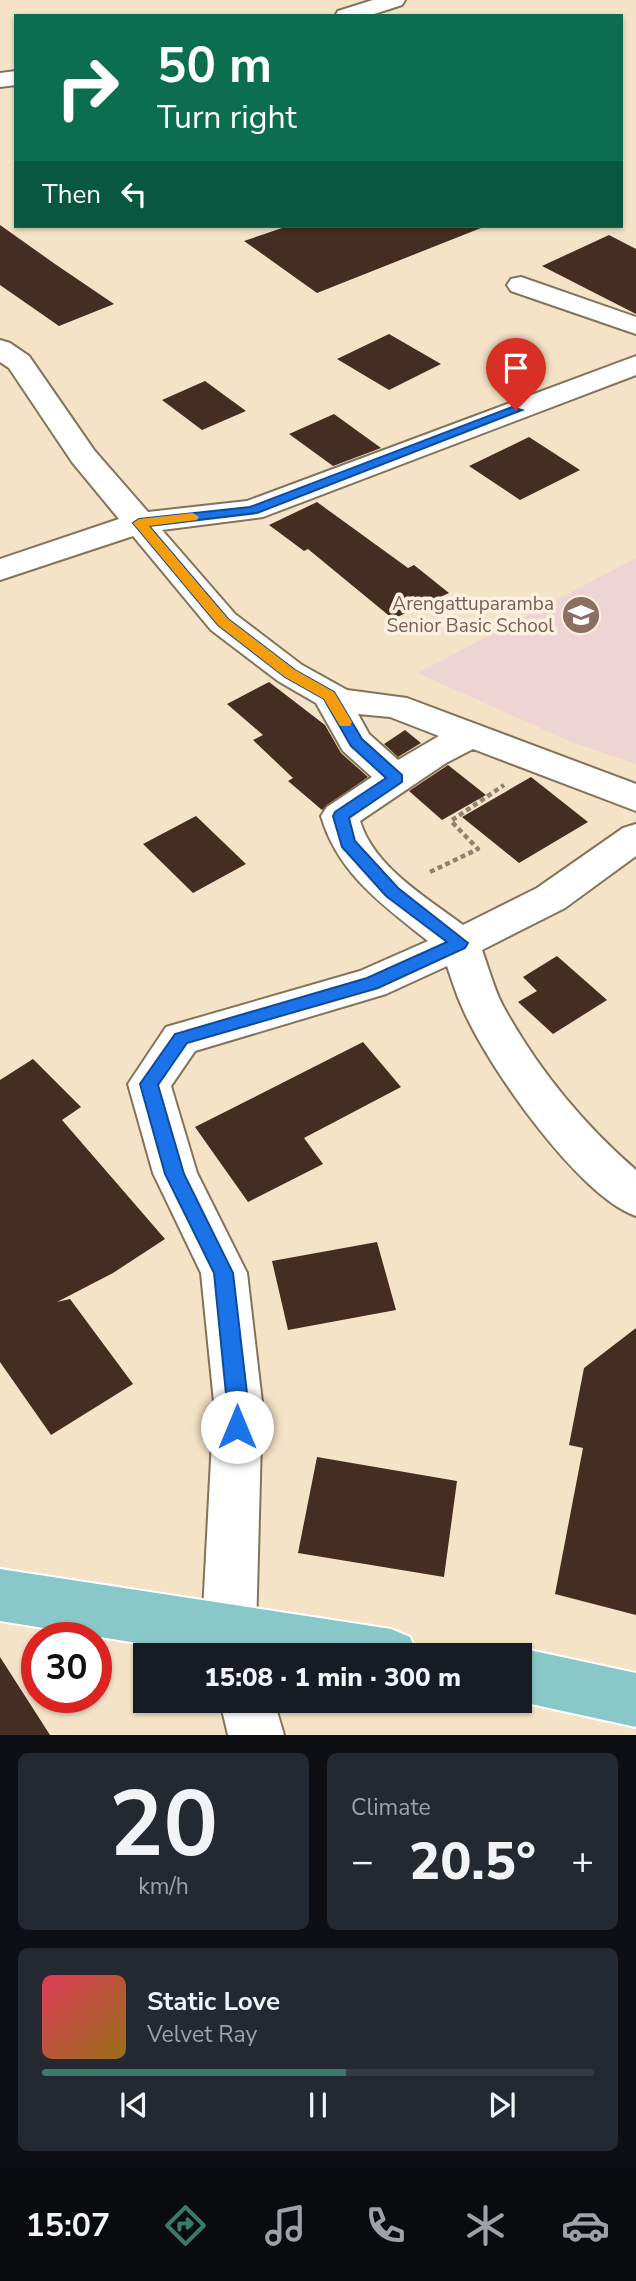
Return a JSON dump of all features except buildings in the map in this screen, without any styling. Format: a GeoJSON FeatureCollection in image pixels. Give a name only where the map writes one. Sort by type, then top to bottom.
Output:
{"type":"FeatureCollection","features":[{"type":"Feature","properties":{"kind":"main road"},"geometry":{"type":"LineString","coordinates":[[0,1595],[232,1643]]}},
{"type":"Feature","properties":{"kind":"main road"},"geometry":{"type":"LineString","coordinates":[[532,1678],[636,1700]]}},
{"type":"Feature","properties":{"kind":"street"},"geometry":{"type":"LineString","coordinates":[[352,14],[394,0]]}},
{"type":"Feature","properties":{"kind":"street"},"geometry":{"type":"LineString","coordinates":[[521,285],[636,326]]}},
{"type":"Feature","properties":{"kind":"street"},"geometry":{"type":"LineString","coordinates":[[0,349],[19,362],[83,456],[223,622],[290,673],[340,701],[395,706],[636,798]]}},
{"type":"Feature","properties":{"kind":"street"},"geometry":{"type":"LineString","coordinates":[[0,570],[139,523],[253,510],[636,365]]}},
{"type":"Feature","properties":{"kind":"street"},"geometry":{"type":"LineString","coordinates":[[329,695],[356,742],[396,779]]}},
{"type":"Feature","properties":{"kind":"street"},"geometry":{"type":"LineString","coordinates":[[473,734],[396,779],[340,816],[348,843],[392,892],[460,943],[483,1008],[531,1087],[597,1163],[636,1197]]}},
{"type":"Feature","properties":{"kind":"street"},"geometry":{"type":"LineString","coordinates":[[232,1643],[238,1402],[224,1273],[175,1174],[149,1084],[181,1038],[372,983],[551,898],[636,838]]}},
{"type":"Feature","properties":{"kind":"street"},"geometry":{"type":"LineString","coordinates":[[250,1713],[256,1735]]}},
{"type":"Feature","properties":{"kind":"path"},"geometry":{"type":"LineString","coordinates":[[392,892],[478,849],[451,821],[503,786],[530,757]]}},
{"type":"Feature","properties":{"kind":"shaded area","name":"Arengattuparamba Senior Basic School"},"geometry":{"type":"Polygon","coordinates":[[[636,558],[636,764],[569,741],[418,673],[636,558]]]}},
{"type":"Feature","properties":{"kind":"slow traffic"},"geometry":{"type":"LineString","coordinates":[[193,517],[139,523],[223,622],[290,673],[329,695],[345,722]]}},
{"type":"Feature","properties":{"kind":"place","name":"Arengattuparamba Senior Basic School"},"geometry":{"type":"Point","coordinates":[581,615]}},
{"type":"Feature","properties":{"kind":"route"},"geometry":{"type":"LineString","coordinates":[[237,1427],[238,1402],[224,1273],[175,1174],[149,1084],[181,1038],[372,983],[460,943],[392,892],[348,843],[340,816],[396,779],[356,742],[329,695],[290,673],[223,622],[139,523],[253,510],[516,410]]}}]}
